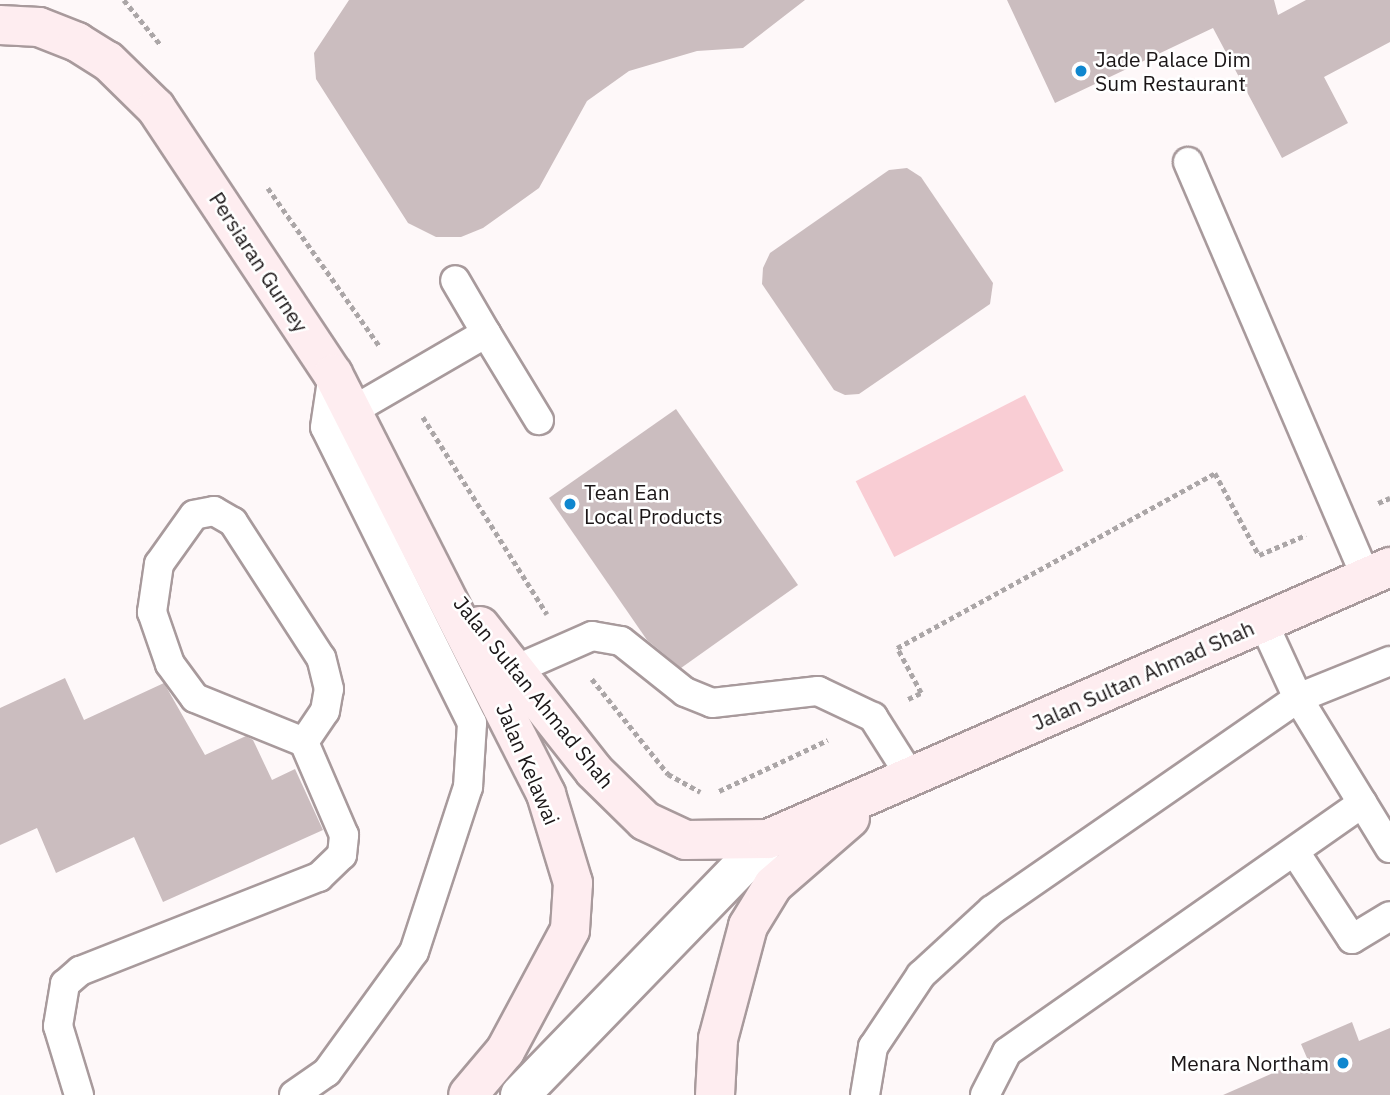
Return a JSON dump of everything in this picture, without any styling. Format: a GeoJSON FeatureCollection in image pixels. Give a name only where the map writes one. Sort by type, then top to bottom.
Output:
{"type":"FeatureCollection","features":[{"type":"Feature","properties":{"kind":"main road","name":"Persiaran Gurney"},"geometry":{"type":"LineString","coordinates":[[0,25],[39,27],[77,42],[108,61],[156,108],[333,374],[443,582]]}},
{"type":"Feature","properties":{"kind":"main road","name":"Jalan Sultan Ahmad Shah"},"geometry":{"type":"LineString","coordinates":[[443,582],[517,669],[594,771],[645,821],[686,839],[768,839],[1378,572]]}},
{"type":"Feature","properties":{"kind":"main road","name":"Jalan Kelawai"},"geometry":{"type":"LineString","coordinates":[[443,582],[545,794],[573,883],[569,930],[545,980],[505,1051],[468,1095]]}},
{"type":"Feature","properties":{"kind":"main road","name":"Jalan Sultan Ahmad Shah"},"geometry":{"type":"LineString","coordinates":[[715,1095],[718,1039],[748,926],[774,885],[820,840],[903,780]]}},
{"type":"Feature","properties":{"kind":"street"},"geometry":{"type":"LineString","coordinates":[[520,1095],[768,839]]}},
{"type":"Feature","properties":{"kind":"lane"},"geometry":{"type":"LineString","coordinates":[[1188,162],[1342,520],[1378,572]]}},
{"type":"Feature","properties":{"kind":"lane"},"geometry":{"type":"LineString","coordinates":[[455,279],[539,420]]}},
{"type":"Feature","properties":{"kind":"lane"},"geometry":{"type":"LineString","coordinates":[[352,411],[486,333]]}},
{"type":"Feature","properties":{"kind":"lane"},"geometry":{"type":"LineString","coordinates":[[294,1095],[327,1072],[414,952],[468,788],[472,723],[326,427],[333,374]]}},
{"type":"Feature","properties":{"kind":"lane"},"geometry":{"type":"LineString","coordinates":[[79,1095],[58,1003],[65,984],[80,971],[335,867],[344,835],[304,742],[195,698],[170,664],[152,612],[159,564],[194,515],[214,511],[233,522],[321,658],[329,689],[325,711],[304,742]]}},
{"type":"Feature","properties":{"kind":"lane"},"geometry":{"type":"LineString","coordinates":[[1263,622],[1298,698],[1390,848]]}},
{"type":"Feature","properties":{"kind":"lane"},"geometry":{"type":"LineString","coordinates":[[517,669],[592,636],[621,641],[685,692],[712,703],[818,691],[873,717],[903,780]]}},
{"type":"Feature","properties":{"kind":"lane"},"geometry":{"type":"LineString","coordinates":[[865,1095],[873,1047],[921,975],[962,938],[1104,830],[1298,698],[1390,661]]}},
{"type":"Feature","properties":{"kind":"lane"},"geometry":{"type":"LineString","coordinates":[[985,1095],[1007,1052],[1363,803]]}},
{"type":"Feature","properties":{"kind":"lane"},"geometry":{"type":"LineString","coordinates":[[1295,852],[1352,939],[1390,916]]}},
{"type":"Feature","properties":{"kind":"path"},"geometry":{"type":"LineString","coordinates":[[567,647],[668,774],[702,793],[733,789],[921,693],[897,648],[1215,473],[1259,555],[1390,498]]}},
{"type":"Feature","properties":{"kind":"shaded area"},"geometry":{"type":"Polygon","coordinates":[[[1025,395],[1064,471],[894,557],[856,481],[1025,395]]]}},
{"type":"Feature","properties":{"kind":"building"},"geometry":{"type":"Polygon","coordinates":[[[349,0],[805,0],[743,48],[697,51],[629,71],[587,101],[539,188],[483,228],[461,237],[436,237],[408,223],[316,79],[314,53],[349,0]]]}},
{"type":"Feature","properties":{"kind":"building"},"geometry":{"type":"Polygon","coordinates":[[[1007,0],[1274,0],[1278,15],[1306,0],[1390,0],[1390,42],[1324,77],[1348,123],[1282,158],[1213,28],[1055,103],[1007,0]]]}},
{"type":"Feature","properties":{"kind":"building"},"geometry":{"type":"Polygon","coordinates":[[[907,168],[921,177],[993,283],[990,304],[859,394],[845,395],[834,390],[762,284],[763,268],[770,253],[889,170],[907,168]]]}},
{"type":"Feature","properties":{"kind":"building"},"geometry":{"type":"Polygon","coordinates":[[[676,409],[798,585],[681,668],[647,640],[549,498],[676,409]]]}},
{"type":"Feature","properties":{"kind":"building"},"geometry":{"type":"Polygon","coordinates":[[[65,678],[84,720],[164,683],[205,755],[246,736],[253,740],[272,780],[295,769],[323,830],[163,902],[134,837],[56,873],[37,828],[0,845],[0,708],[65,678]]]}},
{"type":"Feature","properties":{"kind":"building","name":"Menara Northam"},"geometry":{"type":"Polygon","coordinates":[[[1352,1022],[1359,1041],[1390,1028],[1390,1095],[1223,1095],[1307,1058],[1301,1044],[1352,1022]]]}},
{"type":"Feature","properties":{"kind":"place","name":"Jade Palace Dim Sum Restaurant"},"geometry":{"type":"Point","coordinates":[1081,71]}},
{"type":"Feature","properties":{"kind":"place","name":"Tean Ean Local Products"},"geometry":{"type":"Point","coordinates":[570,504]}},
{"type":"Feature","properties":{"kind":"place","name":"Menara Northam"},"geometry":{"type":"Point","coordinates":[1343,1063]}}]}
